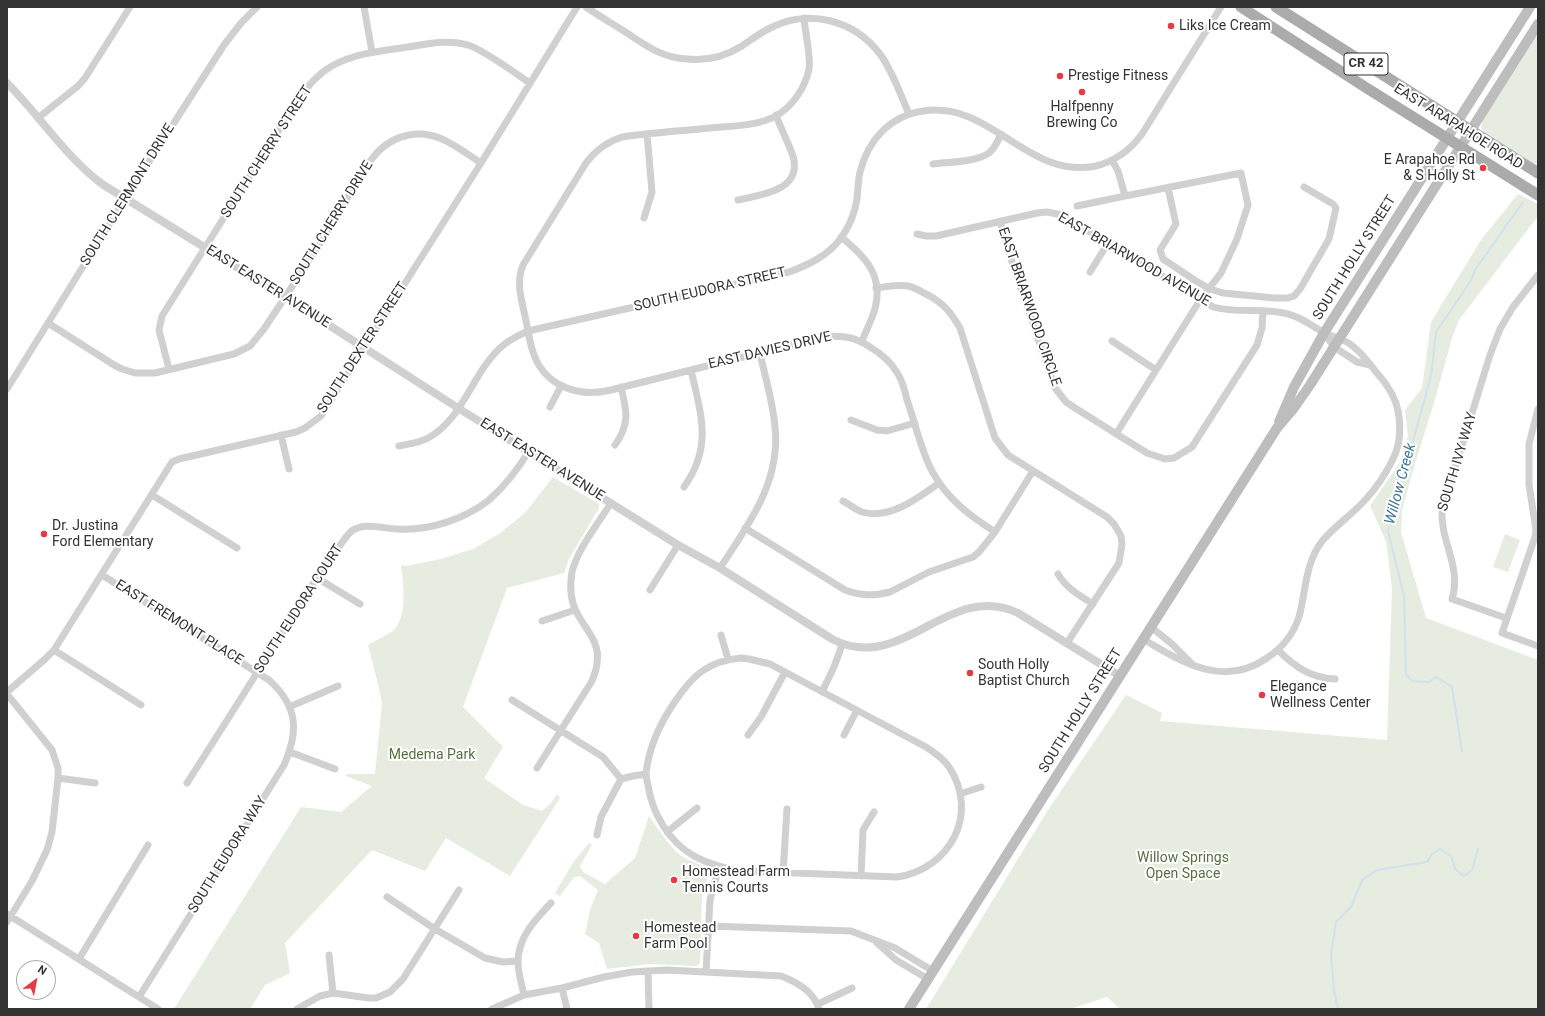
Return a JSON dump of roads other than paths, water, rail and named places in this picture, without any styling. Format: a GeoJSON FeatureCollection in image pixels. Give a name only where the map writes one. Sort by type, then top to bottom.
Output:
{"type":"FeatureCollection","features":[{"type":"Feature","properties":{"kind":"main road","name":"EAST ARAPAHOE ROAD"},"geometry":{"type":"LineString","coordinates":[[1241,7],[1538,195]]}},
{"type":"Feature","properties":{"kind":"main road","name":"EAST ARAPAHOE ROAD"},"geometry":{"type":"LineString","coordinates":[[1276,7],[1538,174]]}},
{"type":"Feature","properties":{"kind":"main road","name":"SOUTH HOLLY STREET"},"geometry":{"type":"LineString","coordinates":[[1277,428],[1294,387],[1324,333],[1530,7]]}},
{"type":"Feature","properties":{"kind":"main road","name":"SOUTH HOLLY STREET"},"geometry":{"type":"LineString","coordinates":[[909,1009],[1277,428],[1294,408],[1340,338],[1538,24]]}},
{"type":"Feature","properties":{"kind":"street"},"geometry":{"type":"LineString","coordinates":[[38,118],[78,86],[85,78],[130,7]]}},
{"type":"Feature","properties":{"kind":"street","name":"SOUTH CLERMONT DRIVE"},"geometry":{"type":"LineString","coordinates":[[7,389],[125,199],[224,45],[241,23],[257,7]]}},
{"type":"Feature","properties":{"kind":"street"},"geometry":{"type":"LineString","coordinates":[[364,7],[372,52]]}},
{"type":"Feature","properties":{"kind":"street","name":"SOUTH DEXTER STREET"},"geometry":{"type":"LineString","coordinates":[[7,693],[54,650],[172,462],[305,428],[321,416],[481,163],[577,7]]}},
{"type":"Feature","properties":{"kind":"street"},"geometry":{"type":"LineString","coordinates":[[586,7],[650,49],[668,56],[686,60],[700,60],[723,55],[741,47],[770,27],[781,23],[804,18],[829,19],[859,33],[868,40],[886,62],[909,114]]}},
{"type":"Feature","properties":{"kind":"street","name":"SOUTH EUDORA STREET"},"geometry":{"type":"LineString","coordinates":[[399,446],[417,442],[440,430],[458,408],[493,354],[508,341],[528,331],[789,272],[807,265],[821,257],[842,237],[853,214],[857,200],[860,173],[868,151],[874,141],[887,126],[895,120],[909,114],[931,110],[950,110],[970,117],[1001,134],[1039,158],[1058,166],[1077,168],[1088,167],[1112,160],[1126,152],[1142,134],[1221,7]]}},
{"type":"Feature","properties":{"kind":"street"},"geometry":{"type":"LineString","coordinates":[[738,200],[775,191],[786,184],[792,174],[794,166],[793,158],[776,116],[789,106],[796,97],[805,82],[809,68],[804,18]]}},
{"type":"Feature","properties":{"kind":"street","name":"SOUTH CHERRY STREET"},"geometry":{"type":"LineString","coordinates":[[169,369],[160,334],[162,316],[307,87],[316,78],[332,66],[351,57],[372,52],[445,42],[460,43],[477,49],[530,83]]}},
{"type":"Feature","properties":{"kind":"street","name":"EAST EASTER AVENUE"},"geometry":{"type":"LineString","coordinates":[[7,83],[72,159],[87,173],[125,199],[285,297],[458,408],[678,544],[720,568],[842,645],[854,648],[880,647],[901,640],[956,612],[975,606],[988,605],[1018,613],[1120,676]]}},
{"type":"Feature","properties":{"kind":"street","name":"EAST DAVIES DRIVE"},"geometry":{"type":"LineString","coordinates":[[776,116],[748,124],[647,134],[617,139],[604,145],[593,154],[586,163],[520,272],[518,284],[533,353],[552,380],[561,386],[571,390],[600,393],[827,336],[848,337],[862,341],[888,360],[898,374],[928,464],[939,483],[970,516],[995,532]]}},
{"type":"Feature","properties":{"kind":"street","name":"SOUTH CHERRY DRIVE"},"geometry":{"type":"LineString","coordinates":[[48,323],[122,369],[144,374],[155,373],[234,354],[250,346],[264,329],[337,216],[371,159],[381,148],[400,137],[417,134],[429,134],[450,143],[481,163]]}},
{"type":"Feature","properties":{"kind":"street"},"geometry":{"type":"LineString","coordinates":[[644,218],[652,192],[647,134]]}},
{"type":"Feature","properties":{"kind":"street"},"geometry":{"type":"LineString","coordinates":[[933,164],[981,157],[993,149],[1001,134]]}},
{"type":"Feature","properties":{"kind":"street"},"geometry":{"type":"LineString","coordinates":[[1112,160],[1118,171],[1125,196]]}},
{"type":"Feature","properties":{"kind":"street"},"geometry":{"type":"LineString","coordinates":[[1077,206],[1240,172],[1248,205],[1237,239],[1221,273],[1200,300],[1116,434]]}},
{"type":"Feature","properties":{"kind":"street"},"geometry":{"type":"LineString","coordinates":[[1168,188],[1176,224],[1160,250],[1163,259],[1210,289],[1223,293],[1288,298],[1294,296],[1300,288],[1329,239],[1336,208],[1333,204],[1304,187]]}},
{"type":"Feature","properties":{"kind":"street","name":"EAST BRIARWOOD AVENUE"},"geometry":{"type":"LineString","coordinates":[[917,234],[936,236],[1037,213],[1055,213],[1062,215],[1213,307],[1224,310],[1263,311],[1288,314],[1303,320],[1324,333]]}},
{"type":"Feature","properties":{"kind":"street","name":"EAST BRIARWOOD CIRCLE"},"geometry":{"type":"LineString","coordinates":[[1000,222],[1014,269],[1055,388],[1066,402],[1147,454],[1165,459],[1174,458],[1192,447],[1257,345],[1262,328],[1263,311]]}},
{"type":"Feature","properties":{"kind":"street"},"geometry":{"type":"LineString","coordinates":[[842,237],[864,257],[870,266],[875,279],[877,296],[874,313],[862,341]]}},
{"type":"Feature","properties":{"kind":"street"},"geometry":{"type":"LineString","coordinates":[[1090,272],[1108,243]]}},
{"type":"Feature","properties":{"kind":"street","name":"SOUTH IVY WAY"},"geometry":{"type":"LineString","coordinates":[[1506,618],[1452,599],[1455,586],[1455,573],[1441,521],[1442,510],[1490,355],[1500,329],[1513,307],[1538,275]]}},
{"type":"Feature","properties":{"kind":"street"},"geometry":{"type":"LineString","coordinates":[[876,288],[899,285],[914,287],[936,299],[950,311],[960,328],[998,444],[1008,455],[1107,517],[1114,524],[1121,536],[1122,554],[1119,563],[1067,643]]}},
{"type":"Feature","properties":{"kind":"street"},"geometry":{"type":"LineString","coordinates":[[1143,639],[1170,655],[1192,665],[1213,672],[1231,672],[1259,664],[1279,651],[1288,640],[1299,617],[1310,565],[1315,552],[1331,531],[1366,500],[1376,487],[1397,452],[1400,428],[1394,399],[1388,387],[1364,355],[1340,338],[1324,333]]}},
{"type":"Feature","properties":{"kind":"street"},"geometry":{"type":"LineString","coordinates":[[1324,333],[1334,347],[1356,362],[1370,364]]}},
{"type":"Feature","properties":{"kind":"street"},"geometry":{"type":"LineString","coordinates":[[1112,341],[1156,370]]}},
{"type":"Feature","properties":{"kind":"street"},"geometry":{"type":"LineString","coordinates":[[720,568],[760,504],[771,478],[776,452],[776,428],[774,414],[760,353]]}},
{"type":"Feature","properties":{"kind":"street"},"geometry":{"type":"LineString","coordinates":[[684,487],[697,463],[703,437],[702,420],[691,370]]}},
{"type":"Feature","properties":{"kind":"street"},"geometry":{"type":"LineString","coordinates":[[550,407],[561,386]]}},
{"type":"Feature","properties":{"kind":"street"},"geometry":{"type":"LineString","coordinates":[[615,445],[624,429],[627,416],[621,387]]}},
{"type":"Feature","properties":{"kind":"street"},"geometry":{"type":"LineString","coordinates":[[1538,409],[1529,444],[1529,485],[1537,531],[1502,633],[1538,646]]}},
{"type":"Feature","properties":{"kind":"street"},"geometry":{"type":"LineString","coordinates":[[851,420],[877,430],[888,431],[915,423]]}},
{"type":"Feature","properties":{"kind":"street"},"geometry":{"type":"LineString","coordinates":[[281,435],[289,469]]}},
{"type":"Feature","properties":{"kind":"street","name":"SOUTH EUDORA COURT"},"geometry":{"type":"LineString","coordinates":[[187,783],[317,578],[354,529],[367,526],[403,530],[420,528],[450,521],[489,500],[517,470],[529,451]]}},
{"type":"Feature","properties":{"kind":"street"},"geometry":{"type":"LineString","coordinates":[[745,528],[845,590],[864,595],[890,592],[942,566],[973,556],[985,547],[1032,470]]}},
{"type":"Feature","properties":{"kind":"street"},"geometry":{"type":"LineString","coordinates":[[844,501],[862,512],[872,514],[886,513],[918,498],[939,483]]}},
{"type":"Feature","properties":{"kind":"street"},"geometry":{"type":"LineString","coordinates":[[152,494],[237,548]]}},
{"type":"Feature","properties":{"kind":"street"},"geometry":{"type":"LineString","coordinates":[[537,768],[592,680],[598,662],[595,643],[575,610],[572,601],[572,571],[575,562],[611,502]]}},
{"type":"Feature","properties":{"kind":"street"},"geometry":{"type":"LineString","coordinates":[[650,590],[678,544]]}},
{"type":"Feature","properties":{"kind":"street","name":"EAST FREMONT PLACE"},"geometry":{"type":"LineString","coordinates":[[102,574],[257,672]]}},
{"type":"Feature","properties":{"kind":"street"},"geometry":{"type":"LineString","coordinates":[[1058,574],[1068,588],[1093,604]]}},
{"type":"Feature","properties":{"kind":"street"},"geometry":{"type":"LineString","coordinates":[[317,578],[360,604]]}},
{"type":"Feature","properties":{"kind":"street"},"geometry":{"type":"LineString","coordinates":[[542,621],[575,610]]}},
{"type":"Feature","properties":{"kind":"street"},"geometry":{"type":"LineString","coordinates":[[1151,627],[1172,644],[1192,665]]}},
{"type":"Feature","properties":{"kind":"street"},"geometry":{"type":"LineString","coordinates":[[721,635],[728,659]]}},
{"type":"Feature","properties":{"kind":"street"},"geometry":{"type":"LineString","coordinates":[[822,692],[834,667],[842,645]]}},
{"type":"Feature","properties":{"kind":"street"},"geometry":{"type":"LineString","coordinates":[[54,650],[141,705]]}},
{"type":"Feature","properties":{"kind":"street"},"geometry":{"type":"LineString","coordinates":[[1279,651],[1302,671],[1336,679]]}},
{"type":"Feature","properties":{"kind":"street"},"geometry":{"type":"LineString","coordinates":[[728,659],[749,659],[770,664],[926,747],[938,755],[949,767],[956,780],[960,794],[961,806],[959,826],[952,842],[940,858],[921,871],[897,878],[743,871],[719,867],[687,852],[667,832],[654,810],[646,774],[650,752],[656,733],[685,686],[702,671],[713,664],[728,659]]}},
{"type":"Feature","properties":{"kind":"street","name":"SOUTH EUDORA WAY"},"geometry":{"type":"LineString","coordinates":[[139,997],[284,765],[290,752],[294,729],[290,707],[279,689],[257,672]]}},
{"type":"Feature","properties":{"kind":"street"},"geometry":{"type":"LineString","coordinates":[[748,735],[761,717],[786,672]]}},
{"type":"Feature","properties":{"kind":"street"},"geometry":{"type":"LineString","coordinates":[[290,707],[338,686]]}},
{"type":"Feature","properties":{"kind":"street"},"geometry":{"type":"LineString","coordinates":[[7,693],[52,750],[58,768],[52,832],[47,850],[32,881],[8,917],[79,959],[158,1009]]}},
{"type":"Feature","properties":{"kind":"street"},"geometry":{"type":"LineString","coordinates":[[512,700],[603,757],[622,779]]}},
{"type":"Feature","properties":{"kind":"street"},"geometry":{"type":"LineString","coordinates":[[844,735],[857,710]]}},
{"type":"Feature","properties":{"kind":"street"},"geometry":{"type":"LineString","coordinates":[[290,752],[335,769]]}},
{"type":"Feature","properties":{"kind":"street"},"geometry":{"type":"LineString","coordinates":[[596,835],[601,817],[610,798],[622,779],[646,774]]}},
{"type":"Feature","properties":{"kind":"street"},"geometry":{"type":"LineString","coordinates":[[58,778],[95,783]]}},
{"type":"Feature","properties":{"kind":"street"},"geometry":{"type":"LineString","coordinates":[[960,794],[981,787]]}},
{"type":"Feature","properties":{"kind":"street"},"geometry":{"type":"LineString","coordinates":[[667,832],[697,808]]}},
{"type":"Feature","properties":{"kind":"street"},"geometry":{"type":"LineString","coordinates":[[783,873],[787,809]]}},
{"type":"Feature","properties":{"kind":"street"},"geometry":{"type":"LineString","coordinates":[[861,876],[863,830],[874,812]]}},
{"type":"Feature","properties":{"kind":"street"},"geometry":{"type":"LineString","coordinates":[[79,959],[148,845]]}},
{"type":"Feature","properties":{"kind":"street"},"geometry":{"type":"LineString","coordinates":[[706,972],[711,896],[719,867]]}},
{"type":"Feature","properties":{"kind":"street"},"geometry":{"type":"LineString","coordinates":[[297,1009],[320,996],[333,993],[376,998],[390,992],[403,980],[459,890]]}},
{"type":"Feature","properties":{"kind":"street"},"geometry":{"type":"LineString","coordinates":[[387,897],[435,929],[485,958],[503,962],[518,962]]}},
{"type":"Feature","properties":{"kind":"street"},"geometry":{"type":"LineString","coordinates":[[524,995],[518,962],[522,940],[534,920],[551,903]]}},
{"type":"Feature","properties":{"kind":"street"},"geometry":{"type":"LineString","coordinates":[[709,926],[841,930],[859,934],[899,950],[931,975]]}},
{"type":"Feature","properties":{"kind":"street"},"geometry":{"type":"LineString","coordinates":[[329,956],[333,993]]}},
{"type":"Feature","properties":{"kind":"street"},"geometry":{"type":"LineString","coordinates":[[648,971],[649,1009]]}},
{"type":"Feature","properties":{"kind":"street"},"geometry":{"type":"LineString","coordinates":[[492,1009],[524,995],[562,988],[604,977],[648,971],[781,976],[800,985],[810,994],[818,1007],[852,988]]}},
{"type":"Feature","properties":{"kind":"street"},"geometry":{"type":"LineString","coordinates":[[562,988],[567,1009]]}},
{"type":"Feature","properties":{"kind":"waterway","name":"Willow Creek"},"geometry":{"type":"LineString","coordinates":[[1462,751],[1452,687],[1436,677],[1429,682],[1412,681],[1406,674],[1404,596],[1388,531],[1431,376],[1436,332],[1470,282],[1475,270],[1523,202]]}},
{"type":"Feature","properties":{"kind":"waterway","name":"Willow Creek"},"geometry":{"type":"LineString","coordinates":[[1338,1009],[1334,990],[1331,954],[1336,922],[1351,907],[1362,880],[1377,870],[1427,862],[1432,854],[1440,849],[1451,856],[1455,869],[1464,876],[1472,870],[1478,849]]}},
{"type":"Feature","properties":{"kind":"place","name":"Liks Ice Cream"},"geometry":{"type":"Point","coordinates":[1171,26]}},
{"type":"Feature","properties":{"kind":"place","name":"Prestige Fitness"},"geometry":{"type":"Point","coordinates":[1060,76]}},
{"type":"Feature","properties":{"kind":"place","name":"Halfpenny Brewing Co"},"geometry":{"type":"Point","coordinates":[1082,92]}},
{"type":"Feature","properties":{"kind":"place","name":"E Arapahoe Rd & S Holly St"},"geometry":{"type":"Point","coordinates":[1483,168]}},
{"type":"Feature","properties":{"kind":"place","name":"Dr. Justina Ford Elementary"},"geometry":{"type":"Point","coordinates":[44,534]}},
{"type":"Feature","properties":{"kind":"place","name":"South Holly Baptist Church"},"geometry":{"type":"Point","coordinates":[970,673]}},
{"type":"Feature","properties":{"kind":"place","name":"Elegance Wellness Center"},"geometry":{"type":"Point","coordinates":[1262,695]}},
{"type":"Feature","properties":{"kind":"place","name":"Homestead Farm Tennis Courts"},"geometry":{"type":"Point","coordinates":[674,880]}},
{"type":"Feature","properties":{"kind":"place","name":"Homestead Farm Pool"},"geometry":{"type":"Point","coordinates":[636,936]}},
{"type":"Feature","properties":{"kind":"park label","name":"Medema Park"},"geometry":{"type":"Point","coordinates":[432,755]}},
{"type":"Feature","properties":{"kind":"park label","name":"Willow Springs Open Space"},"geometry":{"type":"Point","coordinates":[1183,866]}}]}
